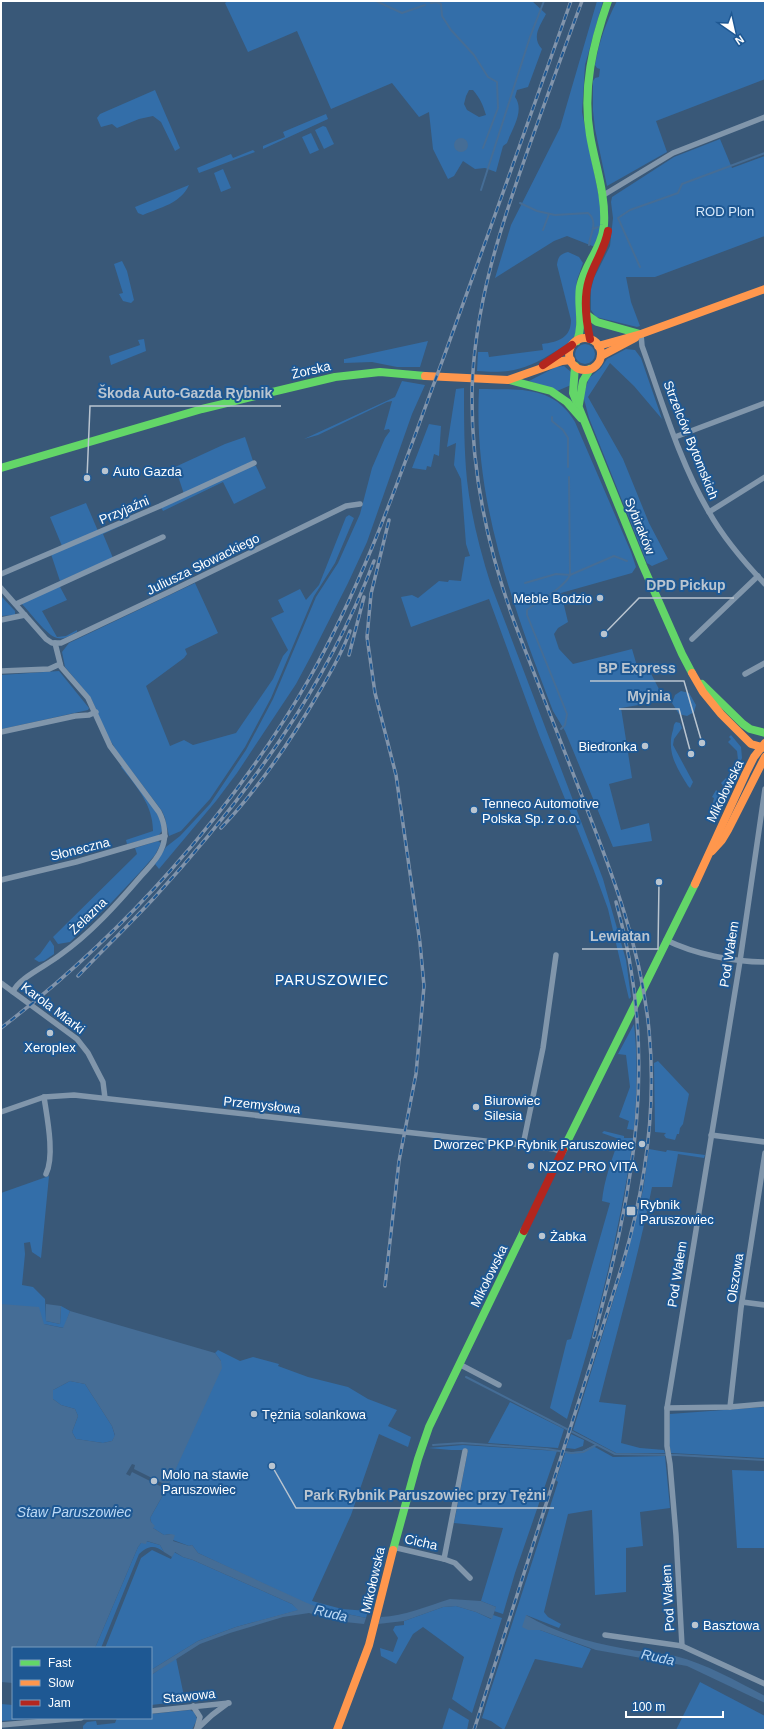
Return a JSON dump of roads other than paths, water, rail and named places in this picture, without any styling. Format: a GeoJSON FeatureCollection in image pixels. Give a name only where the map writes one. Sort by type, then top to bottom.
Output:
{"type":"FeatureCollection","features":[{"type":"Feature","properties":{"kind":"main road"},"geometry":{"type":"LineString","coordinates":[[608,1],[592,53],[587,90],[590,130],[603,198],[604,226],[599,246],[586,268],[580,284],[580,332],[569,353],[573,363],[582,370],[590,369],[596,365],[601,356],[641,334]]}},
{"type":"Feature","properties":{"kind":"main road"},"geometry":{"type":"LineString","coordinates":[[590,339],[587,315],[588,284],[604,252],[608,234],[608,211],[603,198]]}},
{"type":"Feature","properties":{"kind":"main road"},"geometry":{"type":"LineString","coordinates":[[598,346],[641,334],[765,289]]}},
{"type":"Feature","properties":{"kind":"main road"},"geometry":{"type":"LineString","coordinates":[[587,315],[597,322],[641,334]]}},
{"type":"Feature","properties":{"kind":"main road"},"geometry":{"type":"LineString","coordinates":[[574,343],[584,338],[590,339],[598,346],[601,356]]}},
{"type":"Feature","properties":{"kind":"main road","name":"Żorska"},"geometry":{"type":"LineString","coordinates":[[538,369],[574,343]]}},
{"type":"Feature","properties":{"kind":"main road","name":"Żorska"},"geometry":{"type":"LineString","coordinates":[[1,468],[197,410],[348,374],[380,372],[416,376],[508,380],[564,360],[573,363]]}},
{"type":"Feature","properties":{"kind":"main road","name":"Sybiraków"},"geometry":{"type":"LineString","coordinates":[[573,363],[573,393],[672,633],[703,692],[721,714],[748,741],[764,746]]}},
{"type":"Feature","properties":{"kind":"main road","name":"Sybiraków"},"geometry":{"type":"LineString","coordinates":[[579,406],[580,389],[586,374],[590,369]]}},
{"type":"Feature","properties":{"kind":"main road"},"geometry":{"type":"LineString","coordinates":[[508,380],[539,387],[554,393],[567,402],[584,422]]}},
{"type":"Feature","properties":{"kind":"main road","name":"Sybiraków"},"geometry":{"type":"LineString","coordinates":[[694,676],[743,724],[750,729],[765,733]]}},
{"type":"Feature","properties":{"kind":"main road","name":"Mikołowska"},"geometry":{"type":"LineString","coordinates":[[337,1730],[373,1630],[392,1546],[423,1442],[459,1364],[711,851],[715,837],[751,763],[764,746]]}},
{"type":"Feature","properties":{"kind":"main road","name":"Mikołowska"},"geometry":{"type":"LineString","coordinates":[[711,851],[722,840],[765,758]]}},
{"type":"Feature","properties":{"kind":"street"},"geometry":{"type":"LineString","coordinates":[[603,198],[673,153],[765,117]]}},
{"type":"Feature","properties":{"kind":"street","name":"Strzelców Bytomskich"},"geometry":{"type":"LineString","coordinates":[[641,334],[642,346],[675,437],[693,481],[709,512],[730,544],[765,583]]}},
{"type":"Feature","properties":{"kind":"street"},"geometry":{"type":"LineString","coordinates":[[675,437],[765,403]]}},
{"type":"Feature","properties":{"kind":"street","name":"Przyjaźni"},"geometry":{"type":"LineString","coordinates":[[1,574],[160,506],[254,463]]}},
{"type":"Feature","properties":{"kind":"street"},"geometry":{"type":"LineString","coordinates":[[709,512],[765,477]]}},
{"type":"Feature","properties":{"kind":"street","name":"Juliusza Słowackiego"},"geometry":{"type":"LineString","coordinates":[[55,643],[67,641],[346,506],[360,504]]}},
{"type":"Feature","properties":{"kind":"street"},"geometry":{"type":"LineString","coordinates":[[16,604],[163,537]]}},
{"type":"Feature","properties":{"kind":"street"},"geometry":{"type":"LineString","coordinates":[[692,639],[758,576]]}},
{"type":"Feature","properties":{"kind":"street"},"geometry":{"type":"LineString","coordinates":[[1,588],[46,639],[55,643],[60,664],[64,672],[84,693],[96,712],[110,746],[163,819],[164,839]]}},
{"type":"Feature","properties":{"kind":"street"},"geometry":{"type":"LineString","coordinates":[[1,620],[25,615]]}},
{"type":"Feature","properties":{"kind":"street"},"geometry":{"type":"LineString","coordinates":[[745,674],[765,663]]}},
{"type":"Feature","properties":{"kind":"street"},"geometry":{"type":"LineString","coordinates":[[1,671],[48,669],[60,664]]}},
{"type":"Feature","properties":{"kind":"street"},"geometry":{"type":"LineString","coordinates":[[1,732],[75,716],[90,715],[96,712]]}},
{"type":"Feature","properties":{"kind":"street","name":"Pod Wałem"},"geometry":{"type":"LineString","coordinates":[[682,1646],[676,1536],[668,1452],[667,1408],[740,961],[765,789]]}},
{"type":"Feature","properties":{"kind":"street","name":"Słoneczna"},"geometry":{"type":"LineString","coordinates":[[1,880],[164,839]]}},
{"type":"Feature","properties":{"kind":"street","name":"Żelazna"},"geometry":{"type":"LineString","coordinates":[[13,992],[19,983],[65,952],[128,891],[157,858],[164,839]]}},
{"type":"Feature","properties":{"kind":"street"},"geometry":{"type":"LineString","coordinates":[[666,940],[720,957],[740,961],[765,962]]}},
{"type":"Feature","properties":{"kind":"street"},"geometry":{"type":"LineString","coordinates":[[523,1145],[544,1048],[556,955]]}},
{"type":"Feature","properties":{"kind":"street","name":"Karola Miarki"},"geometry":{"type":"LineString","coordinates":[[1,983],[77,1038],[101,1077],[104,1086],[105,1098]]}},
{"type":"Feature","properties":{"kind":"street","name":"Przemysłowa"},"geometry":{"type":"LineString","coordinates":[[1,1112],[44,1097],[69,1094],[552,1148],[563,1153]]}},
{"type":"Feature","properties":{"kind":"street"},"geometry":{"type":"LineString","coordinates":[[44,1097],[49,1128],[49,1167],[46,1174]]}},
{"type":"Feature","properties":{"kind":"street"},"geometry":{"type":"LineString","coordinates":[[711,1136],[765,1142]]}},
{"type":"Feature","properties":{"kind":"street","name":"Olszowa"},"geometry":{"type":"LineString","coordinates":[[730,1406],[730,1395],[742,1302],[765,1153]]}},
{"type":"Feature","properties":{"kind":"street"},"geometry":{"type":"LineString","coordinates":[[742,1302],[765,1305]]}},
{"type":"Feature","properties":{"kind":"street"},"geometry":{"type":"LineString","coordinates":[[459,1364],[499,1385]]}},
{"type":"Feature","properties":{"kind":"street"},"geometry":{"type":"LineString","coordinates":[[667,1408],[765,1404]]}},
{"type":"Feature","properties":{"kind":"street","name":"Cicha"},"geometry":{"type":"LineString","coordinates":[[444,1559],[466,1452]]}},
{"type":"Feature","properties":{"kind":"street","name":"Cicha"},"geometry":{"type":"LineString","coordinates":[[392,1546],[455,1563],[470,1578]]}},
{"type":"Feature","properties":{"kind":"street"},"geometry":{"type":"LineString","coordinates":[[605,1635],[682,1646],[765,1684]]}},
{"type":"Feature","properties":{"kind":"street","name":"Stawowa"},"geometry":{"type":"LineString","coordinates":[[152,1711],[229,1702],[202,1720]]}},
{"type":"Feature","properties":{"kind":"street"},"geometry":{"type":"LineString","coordinates":[[196,1730],[208,1705]]}},
{"type":"Feature","properties":{"kind":"street"},"geometry":{"type":"LineString","coordinates":[[193,1706],[199,1713],[202,1720]]}},
{"type":"Feature","properties":{"kind":"street"},"geometry":{"type":"LineString","coordinates":[[1,1726],[71,1719]]}},
{"type":"Feature","properties":{"kind":"water"},"geometry":{"type":"Polygon","coordinates":[[[458,138],[464,138],[468,142],[468,148],[464,152],[458,152],[454,148],[454,142],[458,138]]]}},
{"type":"Feature","properties":{"kind":"water","name":"Staw Paruszowiec"},"geometry":{"type":"Polygon","coordinates":[[[1,1304],[39,1307],[44,1324],[63,1328],[70,1311],[215,1353],[221,1361],[222,1368],[168,1486],[150,1518],[151,1522],[155,1526],[153,1528],[164,1535],[175,1535],[173,1541],[189,1546],[192,1545],[198,1553],[307,1603],[323,1609],[366,1618],[364,1624],[345,1622],[309,1613],[283,1617],[200,1644],[152,1674],[152,1669],[198,1641],[236,1627],[298,1610],[292,1604],[193,1560],[183,1557],[175,1552],[172,1557],[164,1552],[160,1545],[147,1541],[146,1544],[141,1543],[138,1547],[95,1647],[12,1647],[12,1683],[1,1682],[1,1304]],[[70,1381],[53,1390],[53,1399],[61,1405],[75,1409],[78,1416],[72,1432],[76,1439],[103,1443],[112,1441],[115,1435],[112,1426],[85,1384],[70,1381]]]}},
{"type":"Feature","properties":{"kind":"water"},"geometry":{"type":"Polygon","coordinates":[[[46,1304],[61,1306],[60,1324],[46,1321],[46,1304]]]}},
{"type":"Feature","properties":{"kind":"water"},"geometry":{"type":"Polygon","coordinates":[[[450,1599],[481,1601],[496,1607],[492,1619],[456,1606],[443,1607],[404,1621],[378,1624],[381,1617],[407,1613],[450,1599]]]}},
{"type":"Feature","properties":{"kind":"water","name":"Ruda"},"geometry":{"type":"Polygon","coordinates":[[[526,1615],[560,1631],[609,1646],[687,1659],[721,1673],[765,1696],[765,1703],[687,1666],[596,1650],[540,1630],[528,1630],[522,1627],[526,1615]]]}},
{"type":"Feature","properties":{"kind":"waterway"},"geometry":{"type":"LineString","coordinates":[[376,1],[402,13],[425,5]]}},
{"type":"Feature","properties":{"kind":"waterway"},"geometry":{"type":"LineString","coordinates":[[481,190],[530,37],[544,1]]}},
{"type":"Feature","properties":{"kind":"waterway"},"geometry":{"type":"LineString","coordinates":[[431,3],[436,2],[441,4],[442,16],[451,30],[474,55],[488,77],[497,82],[498,108],[483,148]]}},
{"type":"Feature","properties":{"kind":"waterway"},"geometry":{"type":"LineString","coordinates":[[640,267],[618,218],[630,210],[678,193],[682,184],[765,153]]}},
{"type":"Feature","properties":{"kind":"waterway"},"geometry":{"type":"LineString","coordinates":[[520,203],[537,211],[555,215],[588,213],[593,220],[593,228],[589,245]]}},
{"type":"Feature","properties":{"kind":"waterway"},"geometry":{"type":"LineString","coordinates":[[543,230],[549,214]]}},
{"type":"Feature","properties":{"kind":"waterway"},"geometry":{"type":"LineString","coordinates":[[593,229],[598,227]]}},
{"type":"Feature","properties":{"kind":"waterway"},"geometry":{"type":"LineString","coordinates":[[552,417],[552,421],[563,430],[568,438],[568,467]]}},
{"type":"Feature","properties":{"kind":"waterway"},"geometry":{"type":"LineString","coordinates":[[561,729],[565,725],[567,714],[527,615],[527,610],[557,589],[567,580],[570,575],[569,477]]}},
{"type":"Feature","properties":{"kind":"waterway"},"geometry":{"type":"LineString","coordinates":[[525,583],[556,574],[570,575],[614,556],[627,561]]}},
{"type":"Feature","properties":{"kind":"waterway"},"geometry":{"type":"LineString","coordinates":[[466,1377],[615,1454],[677,1455],[765,1460]]}},
{"type":"Feature","properties":{"kind":"waterway"},"geometry":{"type":"LineString","coordinates":[[433,1445],[462,1443],[547,1449],[571,1453],[583,1452],[596,1445]]}},
{"type":"Feature","properties":{"kind":"railway"},"geometry":{"type":"LineString","coordinates":[[1,1028],[46,992],[90,953],[132,912],[172,868],[210,824],[246,777],[279,729],[309,679],[360,576],[403,469],[571,1]]}},
{"type":"Feature","properties":{"kind":"railway"},"geometry":{"type":"LineString","coordinates":[[474,1730],[622,1266],[643,1179],[650,1120],[651,1060],[649,1030],[640,970],[633,941],[605,856],[505,596],[489,539],[483,510],[474,451],[472,422],[474,360],[478,328],[499,235],[519,174],[582,1]]}},
{"type":"Feature","properties":{"kind":"railway"},"geometry":{"type":"LineString","coordinates":[[385,1286],[399,1161],[416,1074],[424,986],[420,943],[396,775],[375,693],[367,637],[371,594],[389,520]]}},
{"type":"Feature","properties":{"kind":"railway"},"geometry":{"type":"LineString","coordinates":[[78,976],[145,908],[188,860],[251,781],[280,740],[332,653],[354,608],[374,561]]}},
{"type":"Feature","properties":{"kind":"railway"},"geometry":{"type":"LineString","coordinates":[[349,655],[364,597]]}},
{"type":"Feature","properties":{"kind":"railway"},"geometry":{"type":"LineString","coordinates":[[221,828],[261,781],[285,747],[331,671],[350,631]]}},
{"type":"Feature","properties":{"kind":"railway"},"geometry":{"type":"LineString","coordinates":[[594,1337],[620,1227],[630,1174],[636,1121],[639,1068],[637,1014],[629,959],[616,902]]}},
{"type":"Feature","properties":{"kind":"place","name":"Auto Gazda"},"geometry":{"type":"Point","coordinates":[105,471]}},
{"type":"Feature","properties":{"kind":"place","name":"Škoda Auto-Gazda Rybnik"},"geometry":{"type":"Point","coordinates":[87,478]}},
{"type":"Feature","properties":{"kind":"place","name":"Meble Bodzio"},"geometry":{"type":"Point","coordinates":[600,598]}},
{"type":"Feature","properties":{"kind":"place","name":"DPD Pickup"},"geometry":{"type":"Point","coordinates":[604,634]}},
{"type":"Feature","properties":{"kind":"place","name":"BP Express"},"geometry":{"type":"Point","coordinates":[702,743]}},
{"type":"Feature","properties":{"kind":"place","name":"Biedronka"},"geometry":{"type":"Point","coordinates":[645,746]}},
{"type":"Feature","properties":{"kind":"place","name":"Myjnia"},"geometry":{"type":"Point","coordinates":[691,754]}},
{"type":"Feature","properties":{"kind":"place","name":"Tenneco Automotive Polska Sp. z o.o."},"geometry":{"type":"Point","coordinates":[474,810]}},
{"type":"Feature","properties":{"kind":"place","name":"Lewiatan"},"geometry":{"type":"Point","coordinates":[659,882]}},
{"type":"Feature","properties":{"kind":"place","name":"Xeroplex"},"geometry":{"type":"Point","coordinates":[50,1033]}},
{"type":"Feature","properties":{"kind":"place","name":"Biurowiec Silesia"},"geometry":{"type":"Point","coordinates":[476,1107]}},
{"type":"Feature","properties":{"kind":"place","name":"Dworzec PKP Rybnik Paruszowiec"},"geometry":{"type":"Point","coordinates":[642,1144]}},
{"type":"Feature","properties":{"kind":"place","name":"NZOZ PRO VITA"},"geometry":{"type":"Point","coordinates":[531,1166]}},
{"type":"Feature","properties":{"kind":"place","name":"Rybnik Paruszowiec"},"geometry":{"type":"Point","coordinates":[631,1211]}},
{"type":"Feature","properties":{"kind":"place","name":"Żabka"},"geometry":{"type":"Point","coordinates":[542,1236]}},
{"type":"Feature","properties":{"kind":"place","name":"Tężnia solankowa"},"geometry":{"type":"Point","coordinates":[254,1414]}},
{"type":"Feature","properties":{"kind":"place","name":"Park Rybnik Paruszowiec przy Tężni"},"geometry":{"type":"Point","coordinates":[272,1466]}},
{"type":"Feature","properties":{"kind":"place","name":"Molo na stawie Paruszowiec"},"geometry":{"type":"Point","coordinates":[154,1481]}},
{"type":"Feature","properties":{"kind":"place","name":"Basztowa"},"geometry":{"type":"Point","coordinates":[695,1625]}},
{"type":"Feature","properties":{"kind":"district","name":"PARUSZOWIEC"},"geometry":{"type":"Point","coordinates":[332,980]}},
{"type":"Feature","properties":{"kind":"park label","name":"ROD Plon"},"geometry":{"type":"Point","coordinates":[725,211]}}]}
